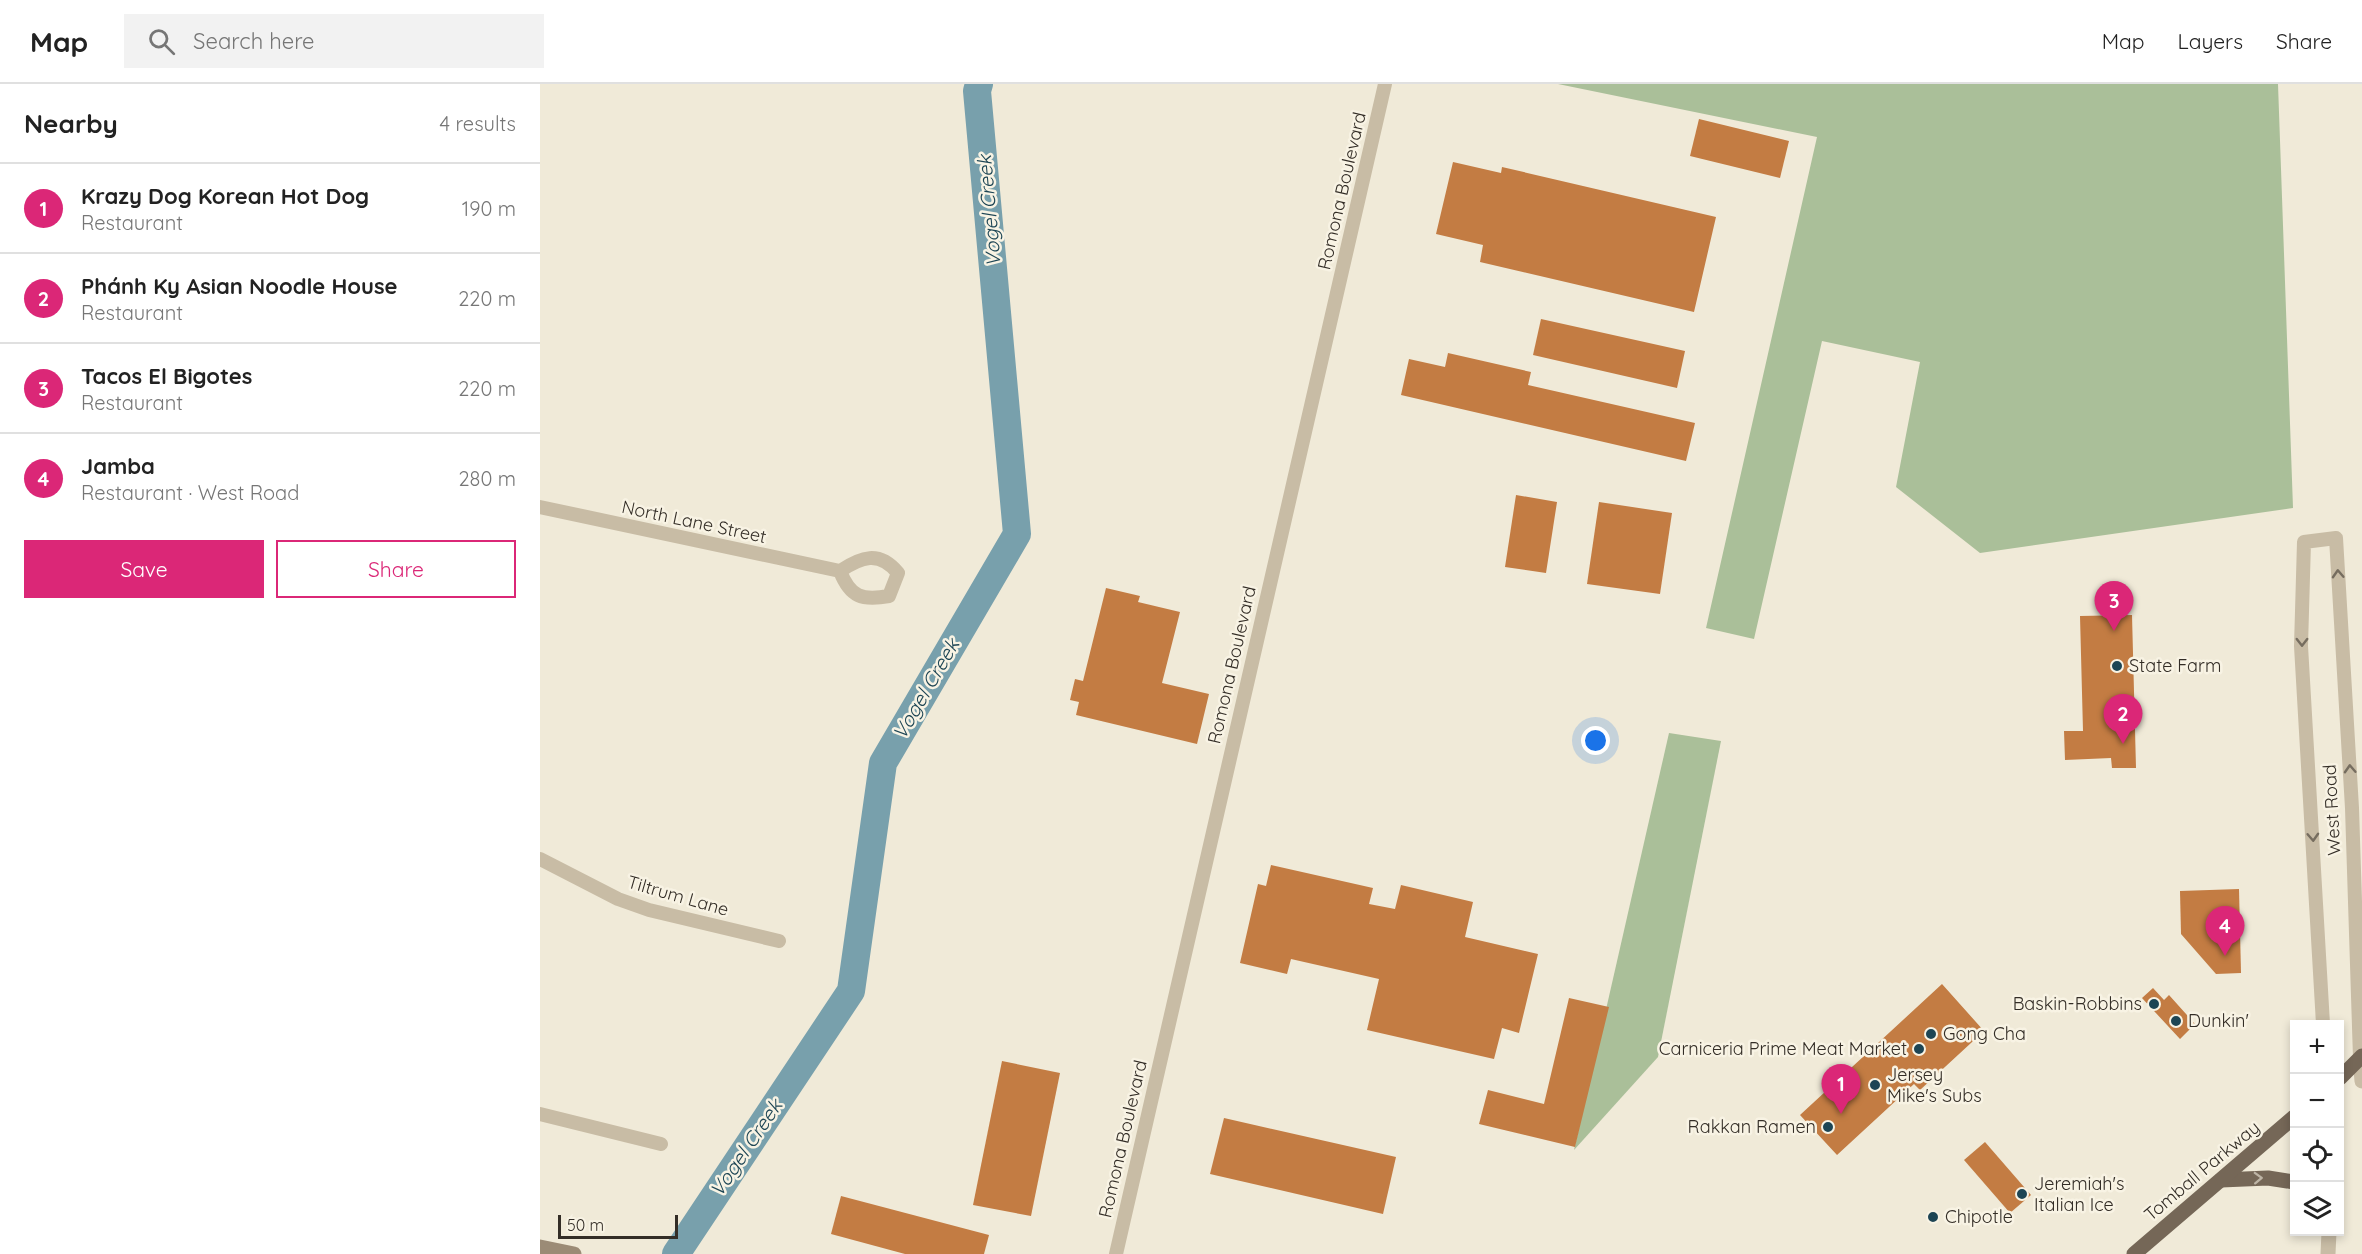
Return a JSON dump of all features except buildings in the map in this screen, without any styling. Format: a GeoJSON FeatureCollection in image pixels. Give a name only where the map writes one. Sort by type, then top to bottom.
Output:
{"type":"FeatureCollection","features":[{"type":"Feature","properties":{"kind":"main road"},"geometry":{"type":"LineString","coordinates":[[2344,1074],[2361,1057]]}},
{"type":"Feature","properties":{"kind":"main road","name":"Tomball Parkway"},"geometry":{"type":"LineString","coordinates":[[2134,1254],[2290,1121]]}},
{"type":"Feature","properties":{"kind":"main road"},"geometry":{"type":"LineString","coordinates":[[2221,1180],[2268,1178],[2290,1181]]}},
{"type":"Feature","properties":{"kind":"main road"},"geometry":{"type":"LineString","coordinates":[[540,1247],[574,1254]]}},
{"type":"Feature","properties":{"kind":"street","name":"Romona Boulevard"},"geometry":{"type":"LineString","coordinates":[[1116,1254],[1385,84]]}},
{"type":"Feature","properties":{"kind":"street","name":"North Lane Street"},"geometry":{"type":"LineString","coordinates":[[540,507],[840,571]]}},
{"type":"Feature","properties":{"kind":"street","name":"West Road"},"geometry":{"type":"LineString","coordinates":[[2324,1020],[2301,646],[2304,542],[2336,538],[2352,808],[2362,1081]]}},
{"type":"Feature","properties":{"kind":"street","name":"Tiltrum Lane"},"geometry":{"type":"LineString","coordinates":[[540,859],[618,899],[649,910],[779,941]]}},
{"type":"Feature","properties":{"kind":"street"},"geometry":{"type":"LineString","coordinates":[[540,1114],[661,1144]]}},
{"type":"Feature","properties":{"kind":"street"},"geometry":{"type":"LineString","coordinates":[[2328,1254],[2329,1236]]}},
{"type":"Feature","properties":{"kind":"green space"},"geometry":{"type":"Polygon","coordinates":[[[1558,84],[2278,84],[2293,508],[1980,553],[1896,487],[1920,362],[1822,341],[1754,639],[1706,628],[1817,137],[1558,84]]]}},
{"type":"Feature","properties":{"kind":"green space"},"geometry":{"type":"Polygon","coordinates":[[[1669,733],[1721,741],[1658,1057],[1574,1150],[1669,733]]]}},
{"type":"Feature","properties":{"kind":"waterway","name":"Vogel Creek"},"geometry":{"type":"LineString","coordinates":[[676,1254],[851,991],[883,763],[1017,534],[977,91],[979,84]]}},
{"type":"Feature","properties":{"kind":"place","name":"Tacos El Bigotes"},"geometry":{"type":"Point","coordinates":[2114,631]}},
{"type":"Feature","properties":{"kind":"place","name":"State Farm"},"geometry":{"type":"Point","coordinates":[2117,666]}},
{"type":"Feature","properties":{"kind":"place","name":"Phánh Ky Asian Noodle House"},"geometry":{"type":"Point","coordinates":[2123,744]}},
{"type":"Feature","properties":{"kind":"place","name":"Jamba"},"geometry":{"type":"Point","coordinates":[2225,956]}},
{"type":"Feature","properties":{"kind":"place","name":"Baskin-Robbins"},"geometry":{"type":"Point","coordinates":[2154,1004]}},
{"type":"Feature","properties":{"kind":"place","name":"Dunkin'"},"geometry":{"type":"Point","coordinates":[2176,1021]}},
{"type":"Feature","properties":{"kind":"place","name":"Gong Cha"},"geometry":{"type":"Point","coordinates":[1931,1034]}},
{"type":"Feature","properties":{"kind":"place","name":"Carniceria Prime Meat Market"},"geometry":{"type":"Point","coordinates":[1919,1049]}},
{"type":"Feature","properties":{"kind":"place","name":"Jersey Mike's Subs"},"geometry":{"type":"Point","coordinates":[1875,1085]}},
{"type":"Feature","properties":{"kind":"place","name":"Krazy Dog Korean Hot Dog"},"geometry":{"type":"Point","coordinates":[1841,1114]}},
{"type":"Feature","properties":{"kind":"place","name":"Rakkan Ramen"},"geometry":{"type":"Point","coordinates":[1828,1127]}},
{"type":"Feature","properties":{"kind":"place","name":"Jeremiah's Italian Ice"},"geometry":{"type":"Point","coordinates":[2022,1194]}},
{"type":"Feature","properties":{"kind":"place","name":"Chipotle"},"geometry":{"type":"Point","coordinates":[1933,1217]}}]}
